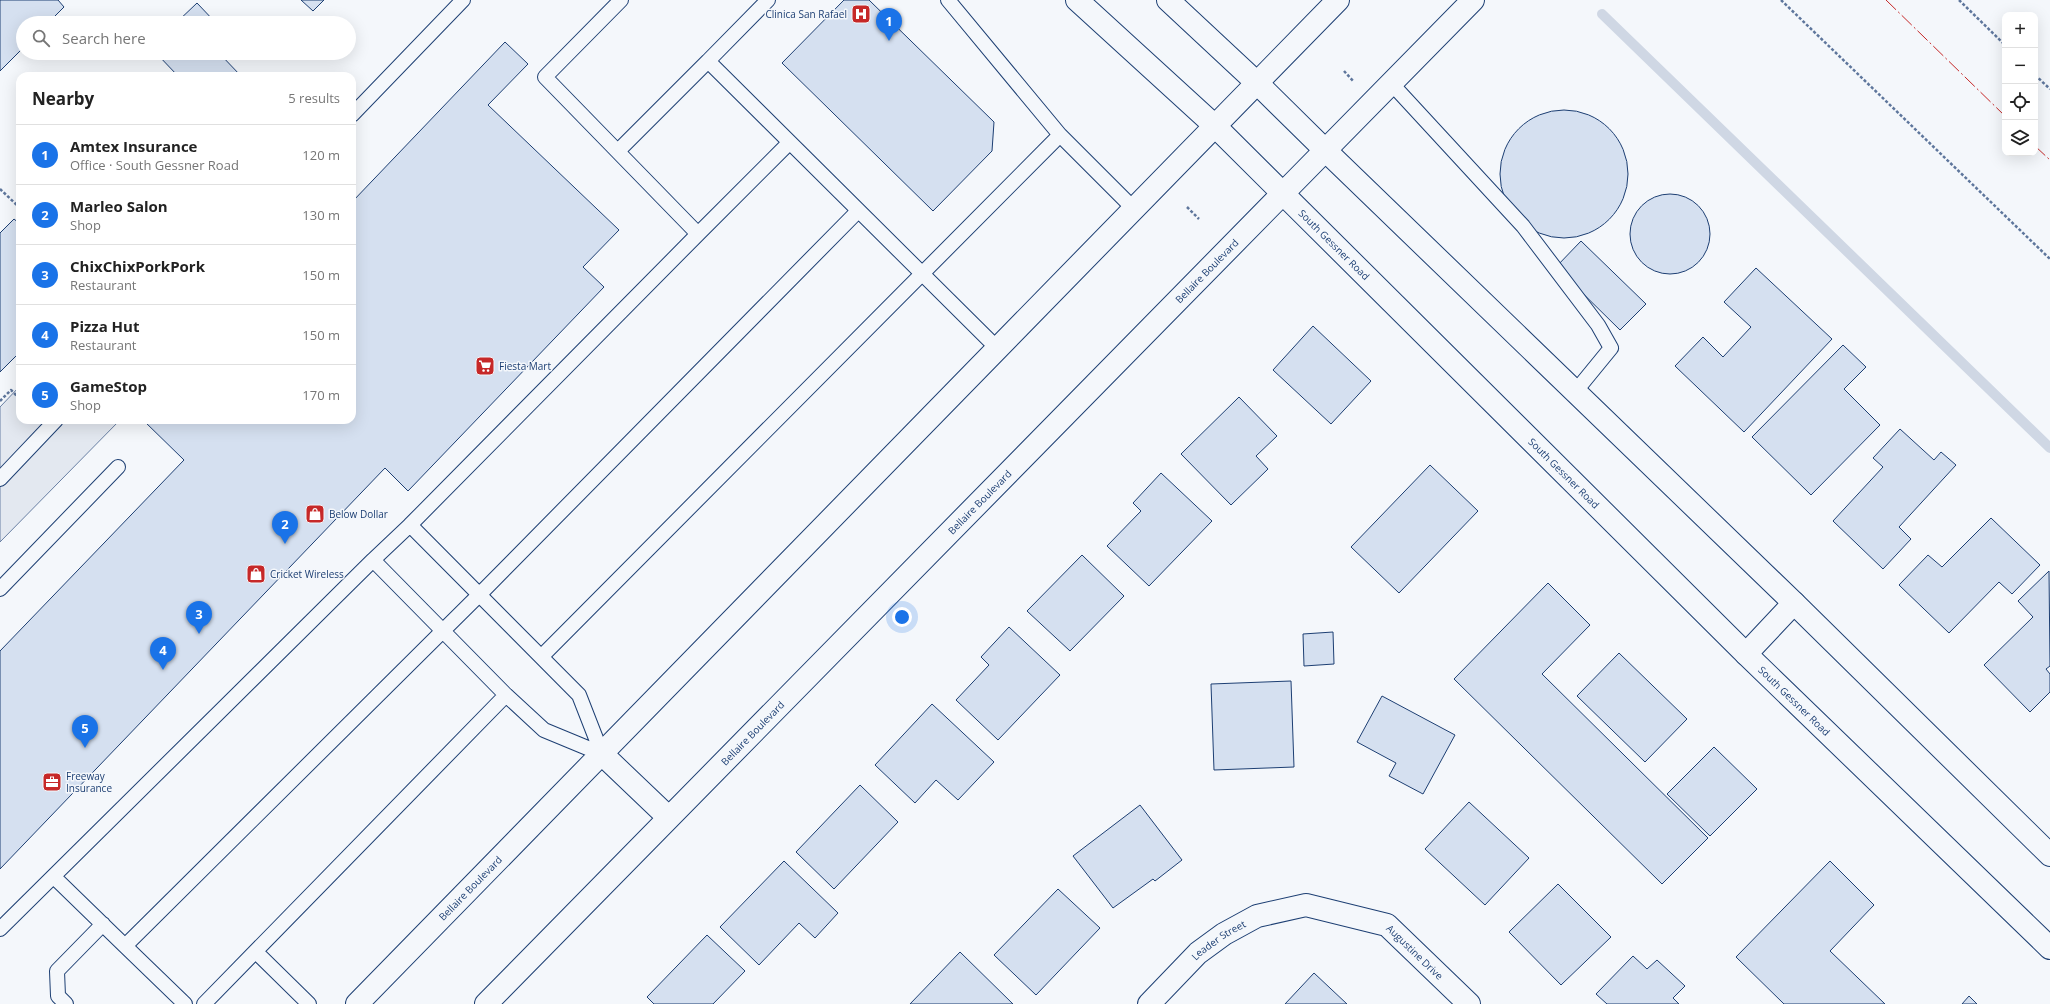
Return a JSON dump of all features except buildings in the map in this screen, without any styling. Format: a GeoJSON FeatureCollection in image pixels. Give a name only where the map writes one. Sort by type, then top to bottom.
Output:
{"type":"FeatureCollection","features":[{"type":"Feature","properties":{"kind":"main road","name":"South Gessner Road"},"geometry":{"type":"LineString","coordinates":[[1077,0],[1215,126],[1746,654],[2050,948]]}},
{"type":"Feature","properties":{"kind":"main road"},"geometry":{"type":"LineString","coordinates":[[1168,0],[1257,83],[1324,150],[1794,603],[2050,855]]}},
{"type":"Feature","properties":{"kind":"main road","name":"Bellaire Boulevard"},"geometry":{"type":"LineString","coordinates":[[357,1004],[1338,0]]}},
{"type":"Feature","properties":{"kind":"main road","name":"Bellaire Boulevard"},"geometry":{"type":"LineString","coordinates":[[486,1004],[668,817],[1473,0]]}},
{"type":"Feature","properties":{"kind":"main road"},"geometry":{"type":"LineString","coordinates":[[1746,654],[1794,603]]}},
{"type":"Feature","properties":{"kind":"main road"},"geometry":{"type":"LineString","coordinates":[[602,754],[668,817]]}},
{"type":"Feature","properties":{"kind":"main road","name":"Leader Street"},"geometry":{"type":"LineString","coordinates":[[1149,1004],[1198,953],[1224,934],[1257,916],[1306,906]]}},
{"type":"Feature","properties":{"kind":"main road","name":"Augustine Drive"},"geometry":{"type":"LineString","coordinates":[[1306,906],[1387,925],[1469,1004]]}},
{"type":"Feature","properties":{"kind":"lane"},"geometry":{"type":"LineString","coordinates":[[356,111],[464,0]]}},
{"type":"Feature","properties":{"kind":"lane"},"geometry":{"type":"LineString","coordinates":[[621,0],[545,78],[698,234]]}},
{"type":"Feature","properties":{"kind":"lane"},"geometry":{"type":"LineString","coordinates":[[618,151],[768,0]]}},
{"type":"Feature","properties":{"kind":"lane"},"geometry":{"type":"LineString","coordinates":[[948,0],[1060,135],[1134,209]]}},
{"type":"Feature","properties":{"kind":"lane"},"geometry":{"type":"LineString","coordinates":[[708,61],[789,143],[998,348]]}},
{"type":"Feature","properties":{"kind":"lane"},"geometry":{"type":"LineString","coordinates":[[1391,83],[1523,226],[1598,325],[1611,348],[1575,392]]}},
{"type":"Feature","properties":{"kind":"lane"},"geometry":{"type":"LineString","coordinates":[[542,656],[1060,135]]}},
{"type":"Feature","properties":{"kind":"lane"},"geometry":{"type":"LineString","coordinates":[[0,929],[410,525],[789,143]]}},
{"type":"Feature","properties":{"kind":"lane"},"geometry":{"type":"LineString","coordinates":[[125,946],[480,594],[858,211]]}},
{"type":"Feature","properties":{"kind":"lane"},"geometry":{"type":"LineString","coordinates":[[0,479],[52,424]]}},
{"type":"Feature","properties":{"kind":"lane"},"geometry":{"type":"LineString","coordinates":[[0,589],[118,467]]}},
{"type":"Feature","properties":{"kind":"lane"},"geometry":{"type":"LineString","coordinates":[[410,525],[542,656],[579,695],[602,754]]}},
{"type":"Feature","properties":{"kind":"lane"},"geometry":{"type":"LineString","coordinates":[[373,560],[506,695],[544,730],[602,754]]}},
{"type":"Feature","properties":{"kind":"lane"},"geometry":{"type":"LineString","coordinates":[[204,1004],[506,695]]}},
{"type":"Feature","properties":{"kind":"lane"},"geometry":{"type":"LineString","coordinates":[[54,876],[184,1004]]}},
{"type":"Feature","properties":{"kind":"lane"},"geometry":{"type":"LineString","coordinates":[[66,1004],[58,996],[57,971],[103,924]]}},
{"type":"Feature","properties":{"kind":"lane"},"geometry":{"type":"LineString","coordinates":[[256,952],[309,1004]]}},
{"type":"Feature","properties":{"kind":"path"},"geometry":{"type":"LineString","coordinates":[[1781,0],[2050,259]]}},
{"type":"Feature","properties":{"kind":"path"},"geometry":{"type":"LineString","coordinates":[[1958,0],[2002,42]]}},
{"type":"Feature","properties":{"kind":"path"},"geometry":{"type":"LineString","coordinates":[[1344,71],[1355,82]]}},
{"type":"Feature","properties":{"kind":"path"},"geometry":{"type":"LineString","coordinates":[[2038,77],[2050,89]]}},
{"type":"Feature","properties":{"kind":"path"},"geometry":{"type":"LineString","coordinates":[[0,189],[16,204]]}},
{"type":"Feature","properties":{"kind":"path"},"geometry":{"type":"LineString","coordinates":[[1187,207],[1199,219]]}},
{"type":"Feature","properties":{"kind":"path"},"geometry":{"type":"LineString","coordinates":[[0,401],[11,390],[16,395]]}},
{"type":"Feature","properties":{"kind":"shaded area"},"geometry":{"type":"Polygon","coordinates":[[[16,390],[16,424],[116,424],[0,542],[0,407],[16,390]]]}},
{"type":"Feature","properties":{"kind":"waterway"},"geometry":{"type":"LineString","coordinates":[[1602,14],[2050,448]]}},
{"type":"Feature","properties":{"kind":"power"},"geometry":{"type":"LineString","coordinates":[[1886,0],[2002,113]]}},
{"type":"Feature","properties":{"kind":"power"},"geometry":{"type":"LineString","coordinates":[[2038,149],[2050,160]]}},
{"type":"Feature","properties":{"kind":"place","name":"Clinica San Rafael"},"geometry":{"type":"Point","coordinates":[861,14]}},
{"type":"Feature","properties":{"kind":"place","name":"Amtex Insurance"},"geometry":{"type":"Point","coordinates":[889,41]}},
{"type":"Feature","properties":{"kind":"place","name":"Fiesta Mart"},"geometry":{"type":"Point","coordinates":[485,366]}},
{"type":"Feature","properties":{"kind":"place","name":"Below Dollar"},"geometry":{"type":"Point","coordinates":[315,514]}},
{"type":"Feature","properties":{"kind":"place","name":"Marleo Salon"},"geometry":{"type":"Point","coordinates":[285,544]}},
{"type":"Feature","properties":{"kind":"place","name":"Cricket Wireless"},"geometry":{"type":"Point","coordinates":[256,574]}},
{"type":"Feature","properties":{"kind":"place","name":"ChixChixPorkPork"},"geometry":{"type":"Point","coordinates":[199,634]}},
{"type":"Feature","properties":{"kind":"place","name":"Pizza Hut"},"geometry":{"type":"Point","coordinates":[163,670]}},
{"type":"Feature","properties":{"kind":"place","name":"GameStop"},"geometry":{"type":"Point","coordinates":[85,748]}},
{"type":"Feature","properties":{"kind":"place","name":"Freeway Insurance"},"geometry":{"type":"Point","coordinates":[52,782]}}]}
